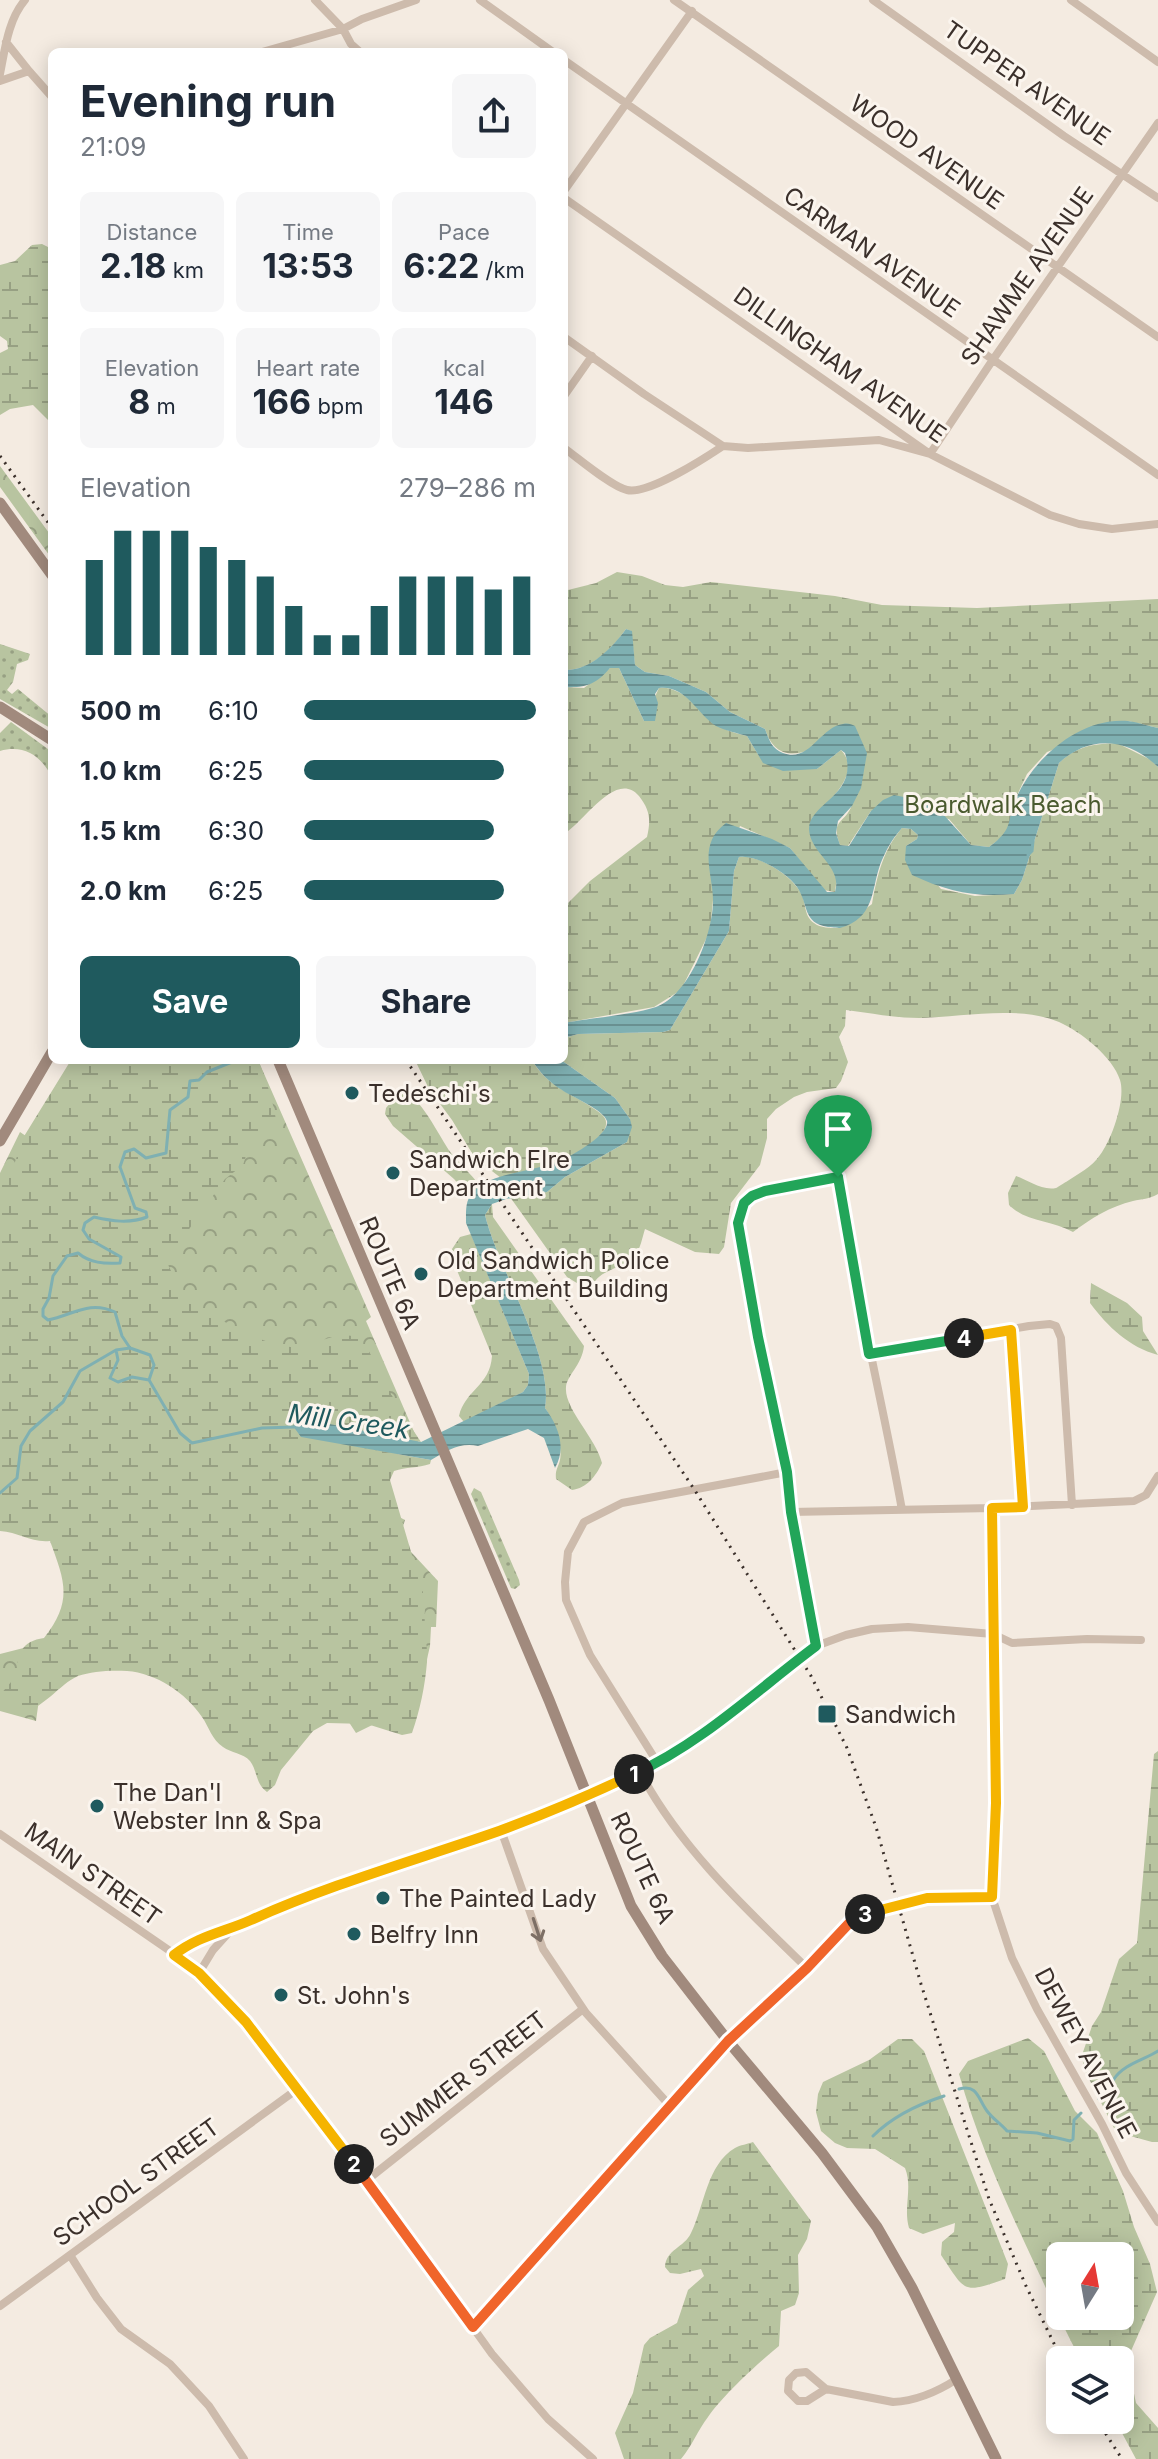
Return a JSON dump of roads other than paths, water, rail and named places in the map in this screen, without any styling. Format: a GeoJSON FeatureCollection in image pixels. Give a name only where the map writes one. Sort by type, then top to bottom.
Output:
{"type":"FeatureCollection","features":[{"type":"Feature","properties":{"kind":"main road"},"geometry":{"type":"LineString","coordinates":[[0,503],[48,569]]}},
{"type":"Feature","properties":{"kind":"main road"},"geometry":{"type":"LineString","coordinates":[[0,707],[48,737]]}},
{"type":"Feature","properties":{"kind":"main road"},"geometry":{"type":"LineString","coordinates":[[0,1141],[48,1059]]}},
{"type":"Feature","properties":{"kind":"main road","name":"ROUTE 6A"},"geometry":{"type":"LineString","coordinates":[[280,1064],[508,1602],[631,1906],[662,1956],[822,2153],[877,2227],[912,2288],[996,2459]]}},
{"type":"Feature","properties":{"kind":"street"},"geometry":{"type":"LineString","coordinates":[[315,0],[343,29],[356,48]]}},
{"type":"Feature","properties":{"kind":"street"},"geometry":{"type":"LineString","coordinates":[[276,48],[343,29],[416,0]]}},
{"type":"Feature","properties":{"kind":"street"},"geometry":{"type":"LineString","coordinates":[[480,0],[547,48]]}},
{"type":"Feature","properties":{"kind":"street","name":"WOOD AVENUE"},"geometry":{"type":"LineString","coordinates":[[674,0],[1158,337]]}},
{"type":"Feature","properties":{"kind":"street","name":"TUPPER AVENUE"},"geometry":{"type":"LineString","coordinates":[[873,0],[1064,136],[1158,198]]}},
{"type":"Feature","properties":{"kind":"street"},"geometry":{"type":"LineString","coordinates":[[1071,0],[1158,62]]}},
{"type":"Feature","properties":{"kind":"street"},"geometry":{"type":"LineString","coordinates":[[0,74],[6,42],[23,1]]}},
{"type":"Feature","properties":{"kind":"street"},"geometry":{"type":"LineString","coordinates":[[568,185],[692,11]]}},
{"type":"Feature","properties":{"kind":"street"},"geometry":{"type":"LineString","coordinates":[[6,42],[48,92]]}},
{"type":"Feature","properties":{"kind":"street","name":"CARMAN AVENUE"},"geometry":{"type":"LineString","coordinates":[[568,63],[1158,475]]}},
{"type":"Feature","properties":{"kind":"street"},"geometry":{"type":"LineString","coordinates":[[0,81],[29,71]]}},
{"type":"Feature","properties":{"kind":"street","name":"SHAWME AVENUE"},"geometry":{"type":"LineString","coordinates":[[930,454],[1158,123]]}},
{"type":"Feature","properties":{"kind":"street","name":"DILLINGHAM AVENUE"},"geometry":{"type":"LineString","coordinates":[[568,201],[930,454],[1050,515],[1079,524],[1112,529],[1158,524]]}},
{"type":"Feature","properties":{"kind":"street"},"geometry":{"type":"LineString","coordinates":[[568,340],[723,446],[748,448],[879,440],[930,454]]}},
{"type":"Feature","properties":{"kind":"street"},"geometry":{"type":"LineString","coordinates":[[568,390],[592,356]]}},
{"type":"Feature","properties":{"kind":"street"},"geometry":{"type":"LineString","coordinates":[[568,451],[622,489],[634,491],[675,475],[723,446]]}},
{"type":"Feature","properties":{"kind":"street"},"geometry":{"type":"LineString","coordinates":[[834,1137],[838,1177],[869,1354],[888,1432],[902,1510]]}},
{"type":"Feature","properties":{"kind":"street"},"geometry":{"type":"LineString","coordinates":[[816,1646],[791,1512],[787,1472],[738,1223],[744,1203],[765,1191],[838,1177]]}},
{"type":"Feature","properties":{"kind":"street"},"geometry":{"type":"LineString","coordinates":[[869,1354],[1050,1324],[1056,1326],[1060,1331],[1072,1505]]}},
{"type":"Feature","properties":{"kind":"street"},"geometry":{"type":"LineString","coordinates":[[1011,1330],[1023,1507]]}},
{"type":"Feature","properties":{"kind":"street"},"geometry":{"type":"LineString","coordinates":[[657,1762],[590,1655],[566,1600],[568,1552],[584,1522],[622,1503],[787,1472]]}},
{"type":"Feature","properties":{"kind":"street"},"geometry":{"type":"LineString","coordinates":[[791,1512],[992,1508],[1134,1501],[1146,1495],[1158,1476]]}},
{"type":"Feature","properties":{"kind":"street"},"geometry":{"type":"LineString","coordinates":[[473,2327],[728,2041],[807,1968],[855,1917],[927,1898],[992,1897],[996,1803],[992,1508]]}},
{"type":"Feature","properties":{"kind":"street"},"geometry":{"type":"LineString","coordinates":[[174,1955],[191,1942],[211,1933],[231,1929],[298,1900],[501,1830],[640,1772],[746,1701],[816,1646],[858,1632],[891,1628],[993,1634],[1012,1643],[1141,1640]]}},
{"type":"Feature","properties":{"kind":"street"},"geometry":{"type":"LineString","coordinates":[[640,1772],[663,1809],[719,1882],[807,1968]]}},
{"type":"Feature","properties":{"kind":"street"},"geometry":{"type":"LineString","coordinates":[[501,1830],[543,1949],[583,2009],[671,2107]]}},
{"type":"Feature","properties":{"kind":"street","name":"MAIN STREET"},"geometry":{"type":"LineString","coordinates":[[0,1834],[199,1973],[246,2022],[530,2400],[593,2459]]}},
{"type":"Feature","properties":{"kind":"street","name":"DEWEY AVENUE"},"geometry":{"type":"LineString","coordinates":[[992,1897],[1012,1958],[1037,2009],[1126,2173],[1158,2222]]}},
{"type":"Feature","properties":{"kind":"street"},"geometry":{"type":"LineString","coordinates":[[199,1973],[231,1929]]}},
{"type":"Feature","properties":{"kind":"street","name":"SUMMER STREET"},"geometry":{"type":"LineString","coordinates":[[367,2180],[583,2009]]}},
{"type":"Feature","properties":{"kind":"street","name":"SCHOOL STREET"},"geometry":{"type":"LineString","coordinates":[[0,2306],[296,2090]]}},
{"type":"Feature","properties":{"kind":"street"},"geometry":{"type":"LineString","coordinates":[[70,2255],[121,2329],[170,2364],[209,2406],[244,2459]]}},
{"type":"Feature","properties":{"kind":"street"},"geometry":{"type":"LineString","coordinates":[[826,2389],[802,2401],[790,2395],[788,2386],[791,2376],[806,2372],[826,2389],[893,2402],[931,2394],[957,2379]]}},
{"type":"Feature","properties":{"kind":"water"},"geometry":{"type":"Polygon","coordinates":[[[626,629],[632,631],[635,665],[645,672],[669,676],[706,692],[730,712],[765,729],[774,747],[783,753],[801,753],[835,727],[846,724],[855,726],[867,753],[861,788],[852,806],[838,821],[836,833],[840,845],[849,846],[871,811],[894,795],[933,803],[971,845],[989,847],[1007,829],[1017,796],[1036,767],[1062,742],[1094,725],[1128,721],[1158,728],[1158,767],[1134,750],[1109,743],[1083,747],[1059,763],[1022,880],[1014,894],[962,892],[912,875],[905,860],[906,846],[918,835],[911,829],[902,828],[882,860],[866,911],[860,918],[840,928],[828,927],[810,917],[801,893],[786,876],[762,861],[739,857],[734,871],[729,931],[670,1030],[568,1037],[568,1022],[656,1007],[668,1000],[688,978],[703,947],[712,916],[711,841],[726,823],[790,848],[827,892],[835,892],[836,883],[831,867],[815,846],[809,829],[811,820],[840,789],[845,779],[845,753],[841,750],[817,769],[783,771],[763,763],[747,736],[716,726],[677,691],[659,688],[655,694],[658,703],[655,721],[644,721],[619,668],[610,668],[590,684],[568,687],[568,670],[591,663],[626,629]]]}},
{"type":"Feature","properties":{"kind":"water"},"geometry":{"type":"Polygon","coordinates":[[[535,1064],[567,1064],[615,1098],[632,1127],[627,1142],[565,1177],[547,1192],[492,1204],[485,1215],[541,1364],[546,1387],[545,1408],[554,1422],[561,1445],[555,1468],[544,1438],[528,1429],[478,1446],[453,1448],[431,1460],[301,1437],[293,1426],[299,1418],[421,1442],[523,1392],[528,1385],[529,1374],[466,1223],[466,1208],[472,1192],[484,1184],[570,1156],[595,1139],[606,1127],[605,1117],[541,1073],[535,1064]]]}},
{"type":"Feature","properties":{"kind":"waterway","name":"Mill Creek"},"geometry":{"type":"LineString","coordinates":[[1028,855],[1032,851],[1033,841]]}},
{"type":"Feature","properties":{"kind":"waterway"},"geometry":{"type":"LineString","coordinates":[[130,1348],[122,1336],[115,1312],[97,1307],[48,1320],[43,1316],[53,1276],[67,1256],[78,1253],[98,1262],[120,1263],[121,1257],[89,1239],[83,1230],[85,1223],[94,1217],[114,1221],[147,1217],[146,1212],[135,1208],[120,1167],[125,1152],[134,1149],[146,1158],[166,1153],[170,1110],[188,1097],[190,1081],[199,1080],[207,1072],[227,1064]]}},
{"type":"Feature","properties":{"kind":"waterway","name":"Mill Creek"},"geometry":{"type":"LineString","coordinates":[[0,1493],[17,1478],[21,1446],[30,1431],[63,1402],[80,1371],[116,1350],[130,1348],[150,1355],[154,1365],[149,1380],[180,1433],[192,1443],[262,1428],[295,1427]]}},
{"type":"Feature","properties":{"kind":"waterway"},"geometry":{"type":"LineString","coordinates":[[116,1350],[118,1360],[110,1378],[118,1382],[132,1377],[149,1380]]}},
{"type":"Feature","properties":{"kind":"waterway"},"geometry":{"type":"LineString","coordinates":[[1099,2099],[1123,2070],[1158,2051]]}},
{"type":"Feature","properties":{"kind":"waterway"},"geometry":{"type":"LineString","coordinates":[[959,2089],[974,2091],[989,2114],[1007,2131],[1037,2133],[1070,2141],[1073,2139],[1074,2120],[1081,2113]]}},
{"type":"Feature","properties":{"kind":"waterway"},"geometry":{"type":"LineString","coordinates":[[873,2136],[906,2112],[944,2096]]}},
{"type":"Feature","properties":{"kind":"railway"},"geometry":{"type":"LineString","coordinates":[[0,456],[48,522]]}},
{"type":"Feature","properties":{"kind":"railway"},"geometry":{"type":"LineString","coordinates":[[409,1064],[694,1489],[811,1676],[847,1748],[876,1827],[921,1984],[989,2199],[1055,2346]]}},
{"type":"Feature","properties":{"kind":"railway"},"geometry":{"type":"LineString","coordinates":[[1106,2434],[1122,2459]]}},
{"type":"Feature","properties":{"kind":"place","name":"Tedeschi's"},"geometry":{"type":"Point","coordinates":[352,1093]}},
{"type":"Feature","properties":{"kind":"place","name":"Sandwich FIre Department"},"geometry":{"type":"Point","coordinates":[393,1173]}},
{"type":"Feature","properties":{"kind":"place","name":"Old Sandwich Police Department Building"},"geometry":{"type":"Point","coordinates":[421,1274]}},
{"type":"Feature","properties":{"kind":"place","name":"Sandwich"},"geometry":{"type":"Point","coordinates":[827,1714]}},
{"type":"Feature","properties":{"kind":"place","name":"The Dan'l Webster Inn & Spa"},"geometry":{"type":"Point","coordinates":[97,1806]}},
{"type":"Feature","properties":{"kind":"place","name":"The Painted Lady"},"geometry":{"type":"Point","coordinates":[383,1898]}},
{"type":"Feature","properties":{"kind":"place","name":"Belfry Inn"},"geometry":{"type":"Point","coordinates":[354,1934]}},
{"type":"Feature","properties":{"kind":"place","name":"St. John's"},"geometry":{"type":"Point","coordinates":[281,1995]}},
{"type":"Feature","properties":{"kind":"park label","name":"Boardwalk Beach"},"geometry":{"type":"Point","coordinates":[1003,804]}}]}
